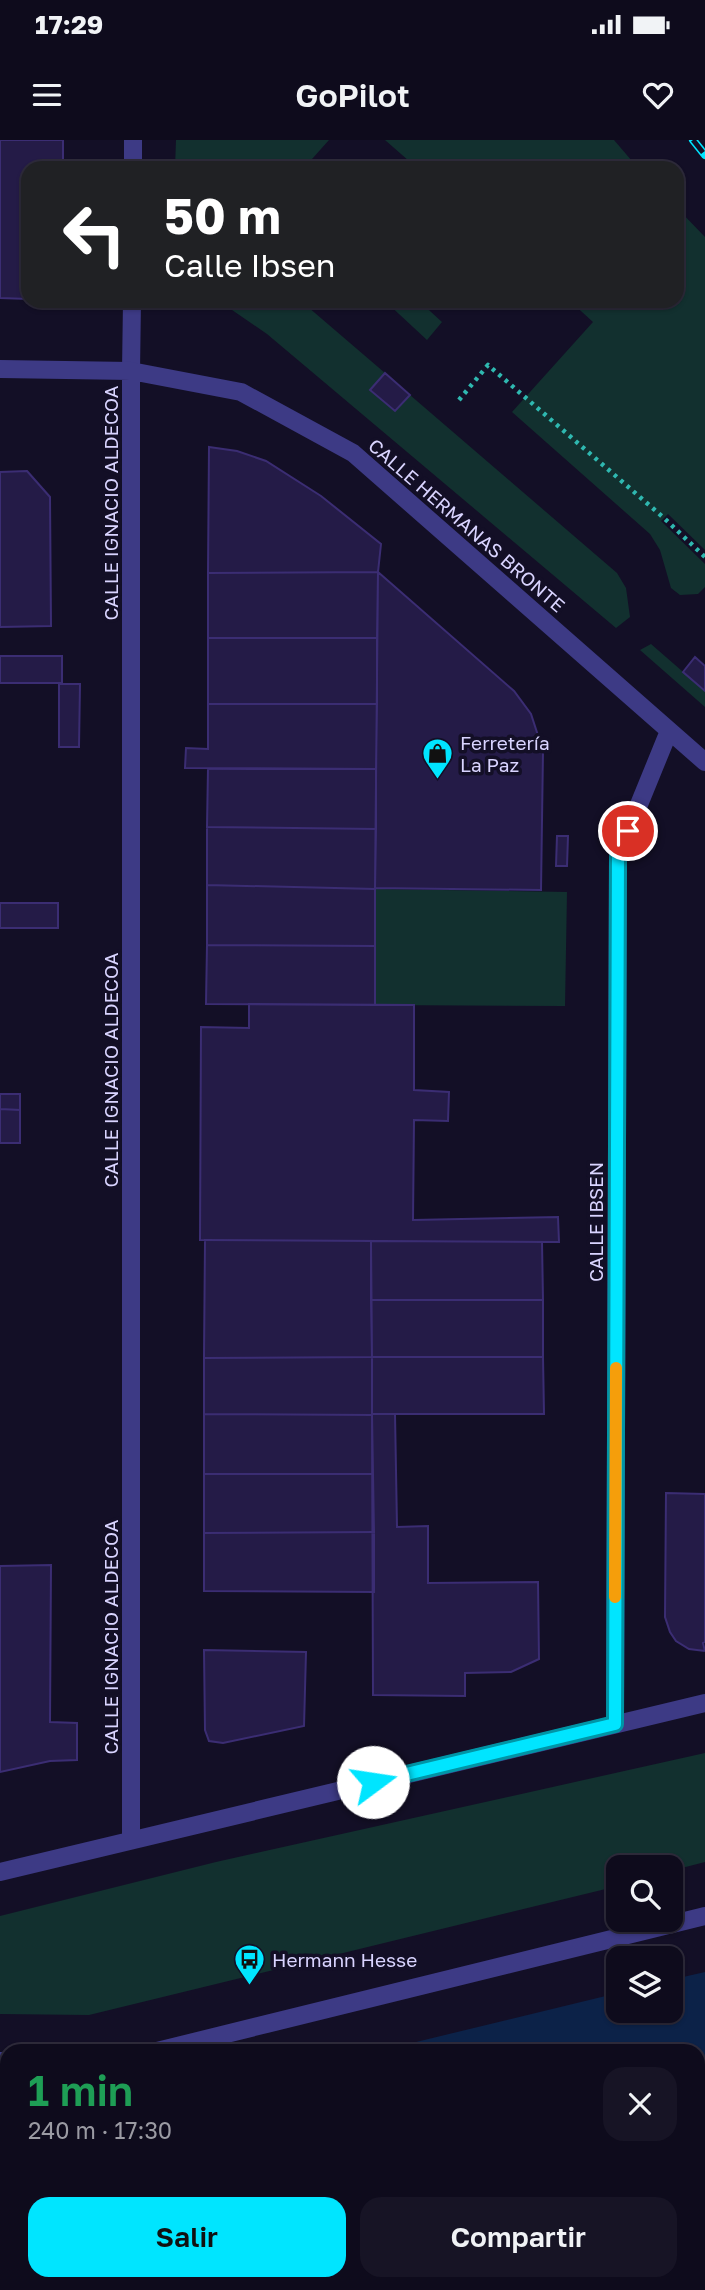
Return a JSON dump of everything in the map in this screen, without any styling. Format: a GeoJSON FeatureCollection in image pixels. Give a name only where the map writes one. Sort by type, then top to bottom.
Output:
{"type":"FeatureCollection","features":[{"type":"Feature","properties":{"kind":"street"},"geometry":{"type":"LineString","coordinates":[[133,140],[133,161]]}},
{"type":"Feature","properties":{"kind":"street","name":"CALLE IGNACIO ALDECOA"},"geometry":{"type":"LineString","coordinates":[[131,1840],[132,308]]}},
{"type":"Feature","properties":{"kind":"street","name":"CALLE HERMANAS BRONTE"},"geometry":{"type":"LineString","coordinates":[[0,369],[131,371],[241,393],[353,453],[705,762]]}},
{"type":"Feature","properties":{"kind":"street","name":"CALLE IBSEN"},"geometry":{"type":"LineString","coordinates":[[615,1724],[618,856],[669,731]]}},
{"type":"Feature","properties":{"kind":"street"},"geometry":{"type":"LineString","coordinates":[[0,1872],[705,1703]]}},
{"type":"Feature","properties":{"kind":"street"},"geometry":{"type":"LineString","coordinates":[[185,2044],[705,1916]]}},
{"type":"Feature","properties":{"kind":"path"},"geometry":{"type":"LineString","coordinates":[[459,400],[488,365],[705,557]]}},
{"type":"Feature","properties":{"kind":"green space"},"geometry":{"type":"Polygon","coordinates":[[[176,140],[329,140],[310,161],[175,161],[176,140]]]}},
{"type":"Feature","properties":{"kind":"green space"},"geometry":{"type":"Polygon","coordinates":[[[385,140],[614,140],[632,161],[409,161],[385,140]]]}},
{"type":"Feature","properties":{"kind":"green space"},"geometry":{"type":"Polygon","coordinates":[[[684,215],[705,237],[705,550],[668,514],[661,521],[705,564],[705,587],[698,594],[680,595],[671,588],[660,550],[650,534],[512,412],[593,322],[578,308],[684,308],[684,215]]]}},
{"type":"Feature","properties":{"kind":"green space"},"geometry":{"type":"Polygon","coordinates":[[[229,308],[309,308],[385,373],[371,390],[395,411],[410,395],[617,573],[626,588],[630,617],[616,628],[267,334],[229,308]]]}},
{"type":"Feature","properties":{"kind":"green space"},"geometry":{"type":"Polygon","coordinates":[[[393,308],[427,308],[442,322],[427,340],[393,308]]]}},
{"type":"Feature","properties":{"kind":"green space"},"geometry":{"type":"Polygon","coordinates":[[[651,644],[705,691],[705,707],[640,650],[651,644]]]}},
{"type":"Feature","properties":{"kind":"green space"},"geometry":{"type":"Polygon","coordinates":[[[375,889],[567,892],[565,1006],[375,1005],[375,889]]]}},
{"type":"Feature","properties":{"kind":"green space"},"geometry":{"type":"Polygon","coordinates":[[[705,1753],[705,1862],[683,1868],[683,1855],[606,1855],[606,1889],[89,2015],[0,2014],[0,1916],[216,1862],[705,1753]]]}},
{"type":"Feature","properties":{"kind":"water"},"geometry":{"type":"Polygon","coordinates":[[[705,1972],[705,2044],[408,2044],[606,1996],[606,2023],[683,2023],[683,1977],[705,1972]]]}},
{"type":"Feature","properties":{"kind":"building"},"geometry":{"type":"Polygon","coordinates":[[[0,140],[63,140],[63,161],[21,161],[21,299],[0,298],[0,140]]]}},
{"type":"Feature","properties":{"kind":"building"},"geometry":{"type":"Polygon","coordinates":[[[385,373],[410,395],[395,411],[370,390],[385,373]]]}},
{"type":"Feature","properties":{"kind":"building"},"geometry":{"type":"Polygon","coordinates":[[[209,447],[237,451],[266,461],[321,496],[381,544],[378,572],[208,573],[209,447]]]}},
{"type":"Feature","properties":{"kind":"building"},"geometry":{"type":"Polygon","coordinates":[[[27,471],[50,497],[51,626],[0,627],[0,472],[27,471]]]}},
{"type":"Feature","properties":{"kind":"building"},"geometry":{"type":"Polygon","coordinates":[[[378,572],[514,691],[531,714],[543,751],[541,890],[375,888],[378,572]]]}},
{"type":"Feature","properties":{"kind":"building"},"geometry":{"type":"Polygon","coordinates":[[[378,572],[377,638],[208,638],[208,573],[378,572]]]}},
{"type":"Feature","properties":{"kind":"building"},"geometry":{"type":"Polygon","coordinates":[[[208,638],[377,638],[377,704],[208,704],[208,638]]]}},
{"type":"Feature","properties":{"kind":"building"},"geometry":{"type":"Polygon","coordinates":[[[0,656],[62,656],[62,683],[0,683],[0,656]]]}},
{"type":"Feature","properties":{"kind":"building"},"geometry":{"type":"Polygon","coordinates":[[[695,657],[705,666],[705,691],[683,672],[695,657]]]}},
{"type":"Feature","properties":{"kind":"building"},"geometry":{"type":"Polygon","coordinates":[[[59,684],[80,684],[79,747],[59,747],[59,684]]]}},
{"type":"Feature","properties":{"kind":"building"},"geometry":{"type":"Polygon","coordinates":[[[208,704],[377,704],[376,769],[185,768],[186,748],[208,749],[208,704]]]}},
{"type":"Feature","properties":{"kind":"building"},"geometry":{"type":"Polygon","coordinates":[[[208,769],[376,769],[376,829],[207,827],[208,769]]]}},
{"type":"Feature","properties":{"kind":"building"},"geometry":{"type":"Polygon","coordinates":[[[207,827],[376,829],[375,889],[207,885],[207,827]]]}},
{"type":"Feature","properties":{"kind":"building"},"geometry":{"type":"Polygon","coordinates":[[[557,836],[568,836],[567,866],[556,866],[557,836]]]}},
{"type":"Feature","properties":{"kind":"building"},"geometry":{"type":"Polygon","coordinates":[[[207,885],[375,889],[375,946],[207,945],[207,885]]]}},
{"type":"Feature","properties":{"kind":"building"},"geometry":{"type":"Polygon","coordinates":[[[0,903],[58,903],[58,928],[0,928],[0,903]]]}},
{"type":"Feature","properties":{"kind":"building"},"geometry":{"type":"Polygon","coordinates":[[[207,945],[375,946],[375,1005],[206,1004],[207,945]]]}},
{"type":"Feature","properties":{"kind":"building"},"geometry":{"type":"Polygon","coordinates":[[[249,1004],[414,1005],[414,1090],[449,1092],[448,1121],[414,1120],[413,1220],[558,1217],[559,1242],[200,1240],[201,1027],[249,1028],[249,1004]]]}},
{"type":"Feature","properties":{"kind":"building"},"geometry":{"type":"Polygon","coordinates":[[[0,1094],[20,1094],[20,1110],[0,1109],[0,1094]]]}},
{"type":"Feature","properties":{"kind":"building"},"geometry":{"type":"Polygon","coordinates":[[[0,1109],[20,1110],[20,1143],[0,1143],[0,1109]]]}},
{"type":"Feature","properties":{"kind":"building"},"geometry":{"type":"Polygon","coordinates":[[[205,1240],[371,1241],[372,1357],[204,1358],[205,1240]]]}},
{"type":"Feature","properties":{"kind":"building"},"geometry":{"type":"Polygon","coordinates":[[[371,1241],[542,1242],[543,1300],[371,1300],[371,1241]]]}},
{"type":"Feature","properties":{"kind":"building"},"geometry":{"type":"Polygon","coordinates":[[[371,1300],[543,1300],[543,1357],[372,1357],[371,1300]]]}},
{"type":"Feature","properties":{"kind":"building"},"geometry":{"type":"Polygon","coordinates":[[[372,1357],[372,1415],[204,1414],[204,1358],[372,1357]]]}},
{"type":"Feature","properties":{"kind":"building"},"geometry":{"type":"Polygon","coordinates":[[[372,1357],[543,1357],[544,1414],[372,1414],[372,1357]]]}},
{"type":"Feature","properties":{"kind":"building"},"geometry":{"type":"Polygon","coordinates":[[[204,1414],[372,1415],[373,1474],[204,1474],[204,1414]]]}},
{"type":"Feature","properties":{"kind":"building"},"geometry":{"type":"Polygon","coordinates":[[[372,1414],[395,1414],[397,1527],[428,1526],[428,1583],[538,1582],[539,1659],[511,1672],[465,1673],[465,1696],[373,1695],[372,1414]]]}},
{"type":"Feature","properties":{"kind":"building"},"geometry":{"type":"Polygon","coordinates":[[[204,1474],[373,1474],[374,1532],[204,1533],[204,1474]]]}},
{"type":"Feature","properties":{"kind":"building"},"geometry":{"type":"Polygon","coordinates":[[[666,1493],[705,1494],[705,1651],[689,1649],[676,1641],[665,1617],[666,1493]]]}},
{"type":"Feature","properties":{"kind":"building"},"geometry":{"type":"Polygon","coordinates":[[[374,1532],[374,1592],[204,1591],[204,1533],[374,1532]]]}},
{"type":"Feature","properties":{"kind":"building"},"geometry":{"type":"Polygon","coordinates":[[[51,1565],[50,1722],[77,1723],[77,1760],[50,1761],[0,1772],[0,1566],[51,1565]]]}},
{"type":"Feature","properties":{"kind":"building"},"geometry":{"type":"Polygon","coordinates":[[[204,1650],[306,1652],[304,1726],[223,1743],[209,1741],[205,1730],[204,1650]]]}},
{"type":"Feature","properties":{"kind":"railway"},"geometry":{"type":"LineString","coordinates":[[693,140],[705,155]]}},
{"type":"Feature","properties":{"kind":"slow traffic"},"geometry":{"type":"LineString","coordinates":[[615,1597],[616,1368]]}},
{"type":"Feature","properties":{"kind":"place","name":"Ferretería La Paz"},"geometry":{"type":"Point","coordinates":[437,780]}},
{"type":"Feature","properties":{"kind":"place","name":"Hermann Hesse"},"geometry":{"type":"Point","coordinates":[249,1986]}},
{"type":"Feature","properties":{"kind":"route"},"geometry":{"type":"LineString","coordinates":[[373,1782],[615,1724],[618,856],[628,831]]}}]}
